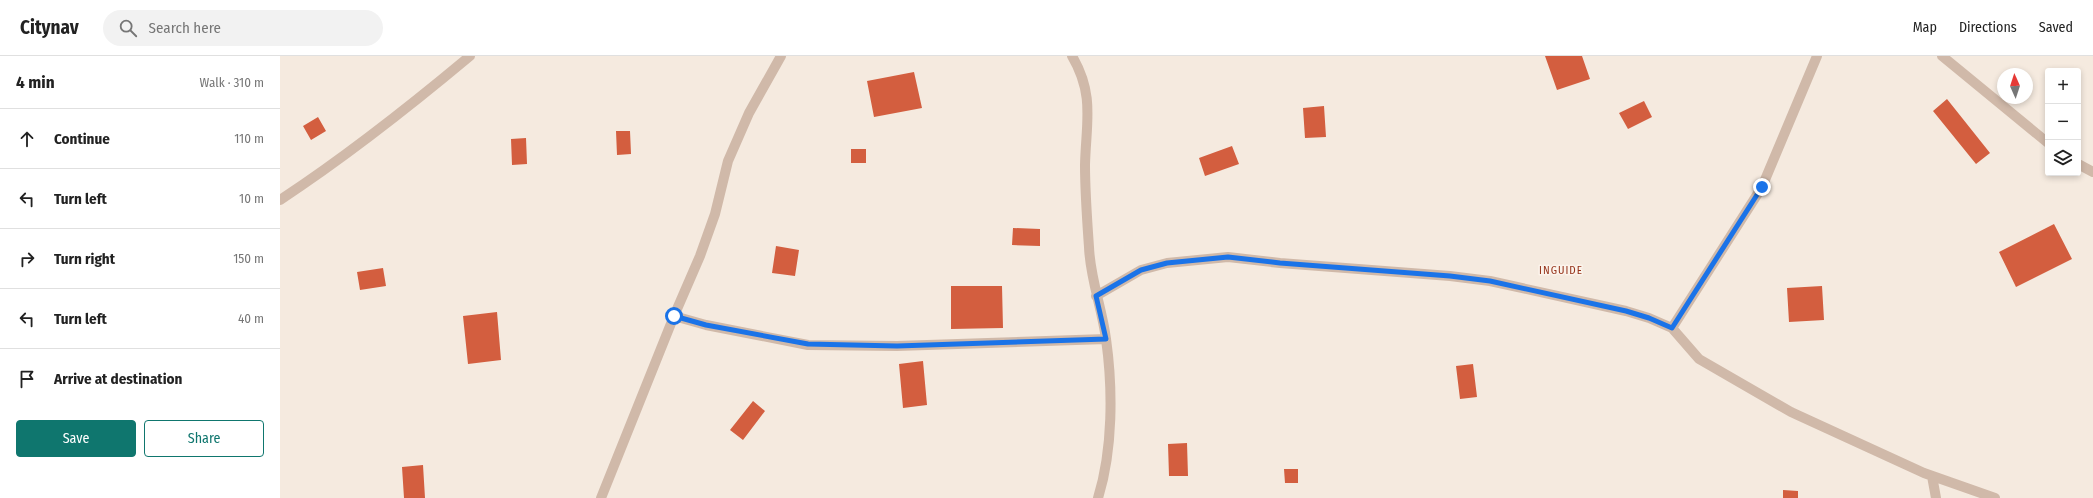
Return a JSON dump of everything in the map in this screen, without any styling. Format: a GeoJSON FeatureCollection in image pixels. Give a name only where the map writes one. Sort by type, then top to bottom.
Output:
{"type":"FeatureCollection","features":[{"type":"Feature","properties":{"kind":"street"},"geometry":{"type":"LineString","coordinates":[[280,200],[332,165],[400,115],[470,56]]}},
{"type":"Feature","properties":{"kind":"street"},"geometry":{"type":"LineString","coordinates":[[601,498],[674,316],[700,256],[714,214],[728,161],[750,113],[781,56]]}},
{"type":"Feature","properties":{"kind":"street"},"geometry":{"type":"LineString","coordinates":[[1072,56],[1086,85],[1088,108],[1086,203],[1089,249],[1096,296],[1106,339],[1110,401],[1109,452],[1098,498]]}},
{"type":"Feature","properties":{"kind":"street"},"geometry":{"type":"LineString","coordinates":[[1672,328],[1762,187],[1817,56]]}},
{"type":"Feature","properties":{"kind":"street"},"geometry":{"type":"LineString","coordinates":[[1942,56],[2045,141]]}},
{"type":"Feature","properties":{"kind":"street"},"geometry":{"type":"LineString","coordinates":[[2081,166],[2093,172]]}},
{"type":"Feature","properties":{"kind":"street"},"geometry":{"type":"LineString","coordinates":[[1096,296],[1141,270],[1167,263],[1228,257],[1280,263],[1450,276],[1490,281],[1626,311],[1649,318],[1672,328],[1698,359],[1738,384],[1824,428],[1932,476],[1995,498]]}},
{"type":"Feature","properties":{"kind":"street"},"geometry":{"type":"LineString","coordinates":[[674,316],[706,325],[808,344],[897,346],[1106,339]]}},
{"type":"Feature","properties":{"kind":"street"},"geometry":{"type":"LineString","coordinates":[[1932,476],[1936,498]]}},
{"type":"Feature","properties":{"kind":"building"},"geometry":{"type":"Polygon","coordinates":[[[1545,56],[1582,56],[1590,79],[1557,90],[1545,56]]]}},
{"type":"Feature","properties":{"kind":"building"},"geometry":{"type":"Polygon","coordinates":[[[914,72],[922,108],[874,117],[867,81],[914,72]]]}},
{"type":"Feature","properties":{"kind":"building"},"geometry":{"type":"Polygon","coordinates":[[[1947,99],[1990,153],[1976,164],[1933,111],[1947,99]]]}},
{"type":"Feature","properties":{"kind":"building"},"geometry":{"type":"Polygon","coordinates":[[[1644,101],[1652,117],[1628,129],[1619,113],[1644,101]]]}},
{"type":"Feature","properties":{"kind":"building"},"geometry":{"type":"Polygon","coordinates":[[[1324,106],[1326,137],[1305,138],[1303,108],[1324,106]]]}},
{"type":"Feature","properties":{"kind":"building"},"geometry":{"type":"Polygon","coordinates":[[[318,117],[326,131],[311,140],[303,126],[318,117]]]}},
{"type":"Feature","properties":{"kind":"building"},"geometry":{"type":"Polygon","coordinates":[[[616,131],[630,131],[631,154],[617,155],[616,131]]]}},
{"type":"Feature","properties":{"kind":"building"},"geometry":{"type":"Polygon","coordinates":[[[526,138],[527,164],[512,165],[511,139],[526,138]]]}},
{"type":"Feature","properties":{"kind":"building"},"geometry":{"type":"Polygon","coordinates":[[[1232,146],[1239,164],[1205,176],[1199,158],[1232,146]]]}},
{"type":"Feature","properties":{"kind":"building"},"geometry":{"type":"Polygon","coordinates":[[[851,149],[866,149],[866,163],[851,163],[851,149]]]}},
{"type":"Feature","properties":{"kind":"building"},"geometry":{"type":"Polygon","coordinates":[[[2054,224],[2072,259],[2016,287],[1999,252],[2054,224]]]}},
{"type":"Feature","properties":{"kind":"building"},"geometry":{"type":"Polygon","coordinates":[[[1013,228],[1040,229],[1040,246],[1012,245],[1013,228]]]}},
{"type":"Feature","properties":{"kind":"building"},"geometry":{"type":"Polygon","coordinates":[[[776,246],[799,250],[795,276],[772,273],[776,246]]]}},
{"type":"Feature","properties":{"kind":"building"},"geometry":{"type":"Polygon","coordinates":[[[383,268],[386,286],[360,290],[357,272],[383,268]]]}},
{"type":"Feature","properties":{"kind":"building"},"geometry":{"type":"Polygon","coordinates":[[[951,286],[1002,286],[1003,328],[951,329],[951,286]]]}},
{"type":"Feature","properties":{"kind":"building"},"geometry":{"type":"Polygon","coordinates":[[[1822,286],[1824,320],[1789,322],[1787,288],[1822,286]]]}},
{"type":"Feature","properties":{"kind":"building"},"geometry":{"type":"Polygon","coordinates":[[[497,312],[501,360],[468,364],[463,316],[497,312]]]}},
{"type":"Feature","properties":{"kind":"building"},"geometry":{"type":"Polygon","coordinates":[[[923,361],[927,405],[903,408],[899,364],[923,361]]]}},
{"type":"Feature","properties":{"kind":"building"},"geometry":{"type":"Polygon","coordinates":[[[1473,364],[1477,397],[1460,399],[1456,366],[1473,364]]]}},
{"type":"Feature","properties":{"kind":"building"},"geometry":{"type":"Polygon","coordinates":[[[753,401],[765,411],[743,440],[730,430],[753,401]]]}},
{"type":"Feature","properties":{"kind":"building"},"geometry":{"type":"Polygon","coordinates":[[[1187,443],[1188,476],[1169,476],[1168,444],[1187,443]]]}},
{"type":"Feature","properties":{"kind":"building"},"geometry":{"type":"Polygon","coordinates":[[[423,465],[425,498],[404,498],[402,467],[423,465]]]}},
{"type":"Feature","properties":{"kind":"building"},"geometry":{"type":"Polygon","coordinates":[[[1284,469],[1298,469],[1298,483],[1285,483],[1284,469]]]}},
{"type":"Feature","properties":{"kind":"building"},"geometry":{"type":"Polygon","coordinates":[[[1783,490],[1798,491],[1798,498],[1783,498],[1783,490]]]}},
{"type":"Feature","properties":{"kind":"district","name":"INGUIDE"},"geometry":{"type":"Point","coordinates":[1561,270]}},
{"type":"Feature","properties":{"kind":"route"},"geometry":{"type":"LineString","coordinates":[[674,316],[706,325],[808,344],[897,346],[1106,339],[1096,296],[1141,270],[1167,263],[1198,258],[1228,257],[1280,263],[1450,276],[1490,281],[1626,311],[1649,318],[1672,328],[1762,187]]}}]}
